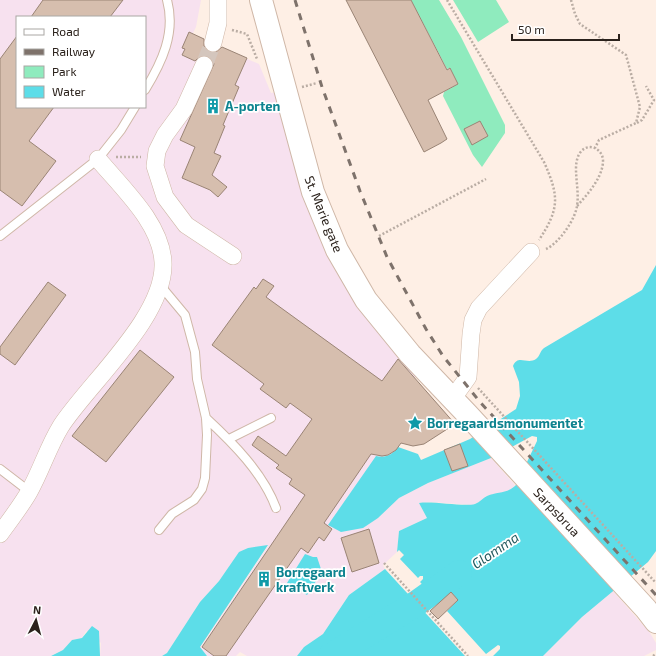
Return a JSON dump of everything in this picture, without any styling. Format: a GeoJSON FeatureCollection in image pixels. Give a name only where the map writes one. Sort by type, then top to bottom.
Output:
{"type":"FeatureCollection","features":[{"type":"Feature","properties":{"kind":"main road","name":"St. Marie gate"},"geometry":{"type":"LineString","coordinates":[[261,0],[311,186],[337,250],[366,300],[382,321],[423,368],[468,415]]}},
{"type":"Feature","properties":{"kind":"main road","name":"Sarpsbrua"},"geometry":{"type":"LineString","coordinates":[[468,415],[651,616]]}},
{"type":"Feature","properties":{"kind":"street"},"geometry":{"type":"LineString","coordinates":[[213,43],[218,23],[218,0]]}},
{"type":"Feature","properties":{"kind":"street"},"geometry":{"type":"LineString","coordinates":[[204,65],[184,109],[165,135],[157,151],[155,166],[165,197],[186,225],[233,256]]}},
{"type":"Feature","properties":{"kind":"street"},"geometry":{"type":"LineString","coordinates":[[0,534],[30,492],[61,426],[146,318],[160,285],[164,263],[161,242],[149,221],[98,159]]}},
{"type":"Feature","properties":{"kind":"street"},"geometry":{"type":"LineString","coordinates":[[450,396],[458,391],[468,377],[473,320],[479,308],[531,252]]}},
{"type":"Feature","properties":{"kind":"lane"},"geometry":{"type":"LineString","coordinates":[[146,88],[164,56],[170,35],[171,12],[168,0]]}},
{"type":"Feature","properties":{"kind":"lane"},"geometry":{"type":"LineString","coordinates":[[0,236],[98,159],[121,130],[134,108]]}},
{"type":"Feature","properties":{"kind":"lane"},"geometry":{"type":"LineString","coordinates":[[159,530],[172,514],[194,500],[202,489],[205,471],[206,418],[197,379],[196,352],[185,315],[160,285]]}},
{"type":"Feature","properties":{"kind":"lane"},"geometry":{"type":"LineString","coordinates":[[206,418],[229,439],[265,484],[276,508]]}},
{"type":"Feature","properties":{"kind":"lane"},"geometry":{"type":"LineString","coordinates":[[229,439],[271,418]]}},
{"type":"Feature","properties":{"kind":"lane"},"geometry":{"type":"LineString","coordinates":[[0,469],[30,492]]}},
{"type":"Feature","properties":{"kind":"path"},"geometry":{"type":"LineString","coordinates":[[447,0],[544,162],[552,180],[556,198],[554,210],[550,223],[531,252],[536,253],[550,247],[561,237],[570,224],[577,206],[589,193],[600,172],[603,161],[601,153],[595,148],[586,148],[579,151],[576,158],[577,206]]}},
{"type":"Feature","properties":{"kind":"path"},"geometry":{"type":"LineString","coordinates":[[571,0],[580,24],[626,55],[640,107],[636,123]]}},
{"type":"Feature","properties":{"kind":"path"},"geometry":{"type":"LineString","coordinates":[[595,148],[599,140],[642,120],[654,100],[646,86]]}},
{"type":"Feature","properties":{"kind":"path"},"geometry":{"type":"LineString","coordinates":[[98,159],[128,156],[156,157]]}},
{"type":"Feature","properties":{"kind":"path"},"geometry":{"type":"LineString","coordinates":[[379,236],[486,179]]}},
{"type":"Feature","properties":{"kind":"path"},"geometry":{"type":"LineString","coordinates":[[475,384],[656,583]]}},
{"type":"Feature","properties":{"kind":"path"},"geometry":{"type":"LineString","coordinates":[[384,563],[468,656]]}},
{"type":"Feature","properties":{"kind":"shaded area"},"geometry":{"type":"Polygon","coordinates":[[[0,0],[201,0],[196,27],[192,35],[259,64],[271,93],[277,92],[307,208],[327,255],[346,288],[367,319],[416,376],[392,404],[398,447],[391,454],[381,457],[376,456],[378,518],[399,498],[428,483],[491,458],[515,485],[510,491],[486,496],[483,500],[473,505],[430,502],[419,503],[427,518],[399,531],[397,552],[383,565],[385,569],[349,595],[323,634],[304,647],[297,656],[247,656],[240,652],[236,656],[207,656],[200,648],[268,546],[248,548],[239,553],[219,581],[200,602],[167,653],[162,656],[100,656],[101,643],[86,631],[82,638],[72,640],[63,650],[51,656],[0,656],[0,0]]]}},
{"type":"Feature","properties":{"kind":"shaded area"},"geometry":{"type":"Polygon","coordinates":[[[613,591],[650,633],[656,643],[656,650],[644,656],[543,656],[582,617],[613,591]]]}},
{"type":"Feature","properties":{"kind":"green space"},"geometry":{"type":"Polygon","coordinates":[[[411,0],[439,0],[461,37],[505,125],[505,133],[482,167],[473,155],[443,96],[444,92],[458,84],[450,68],[447,69],[411,0]]]}},
{"type":"Feature","properties":{"kind":"green space"},"geometry":{"type":"Polygon","coordinates":[[[453,0],[496,0],[509,22],[478,42],[453,0]]]}},
{"type":"Feature","properties":{"kind":"water"},"geometry":{"type":"Polygon","coordinates":[[[656,265],[656,551],[648,562],[582,617],[543,656],[493,656],[500,649],[500,646],[498,645],[486,654],[447,611],[458,600],[451,592],[439,602],[420,582],[423,579],[423,576],[418,578],[400,559],[404,555],[399,550],[397,552],[399,531],[427,518],[419,503],[470,505],[475,504],[487,496],[513,488],[516,485],[537,441],[537,437],[532,436],[491,458],[428,483],[399,498],[378,518],[363,528],[341,532],[328,525],[376,456],[383,457],[388,455],[398,447],[418,454],[421,460],[470,439],[516,409],[520,396],[519,382],[513,366],[515,362],[520,360],[533,361],[544,348],[642,290],[656,265]]]}},
{"type":"Feature","properties":{"kind":"water"},"geometry":{"type":"Polygon","coordinates":[[[268,545],[200,647],[207,656],[162,656],[167,653],[200,602],[219,581],[239,552],[248,548],[268,545]]]}},
{"type":"Feature","properties":{"kind":"water"},"geometry":{"type":"Polygon","coordinates":[[[305,554],[317,557],[322,572],[307,595],[287,583],[305,554]]]}},
{"type":"Feature","properties":{"kind":"water"},"geometry":{"type":"Polygon","coordinates":[[[385,569],[465,656],[297,656],[304,647],[323,634],[349,595],[385,569]]]}},
{"type":"Feature","properties":{"kind":"water"},"geometry":{"type":"Polygon","coordinates":[[[92,626],[99,631],[100,656],[51,656],[63,650],[72,640],[82,638],[92,626]]]}},
{"type":"Feature","properties":{"kind":"building"},"geometry":{"type":"Polygon","coordinates":[[[43,0],[123,0],[111,16],[32,16],[43,0]]]}},
{"type":"Feature","properties":{"kind":"building"},"geometry":{"type":"Polygon","coordinates":[[[346,0],[411,0],[447,70],[450,68],[458,84],[428,100],[447,139],[424,152],[346,0]]]}},
{"type":"Feature","properties":{"kind":"building","name":"A-porten"},"geometry":{"type":"Polygon","coordinates":[[[189,32],[204,39],[204,46],[210,53],[216,52],[222,47],[247,58],[235,85],[239,87],[223,125],[225,126],[214,153],[221,156],[212,175],[227,187],[218,197],[210,190],[182,178],[195,147],[180,140],[214,64],[212,59],[208,56],[199,57],[195,61],[182,55],[185,49],[182,48],[189,32]]]}},
{"type":"Feature","properties":{"kind":"building"},"geometry":{"type":"Polygon","coordinates":[[[16,37],[16,108],[53,108],[29,141],[56,161],[22,206],[0,190],[0,59],[16,37]]]}},
{"type":"Feature","properties":{"kind":"building"},"geometry":{"type":"Polygon","coordinates":[[[480,121],[488,136],[472,145],[464,129],[480,121]]]}},
{"type":"Feature","properties":{"kind":"building"},"geometry":{"type":"Polygon","coordinates":[[[263,279],[274,286],[266,297],[382,381],[398,359],[455,424],[424,444],[413,446],[401,443],[396,450],[388,455],[382,456],[371,454],[324,523],[332,529],[324,541],[319,537],[308,553],[301,548],[226,656],[214,656],[202,647],[305,495],[289,484],[292,479],[276,468],[279,465],[252,445],[258,436],[286,456],[312,419],[290,403],[286,408],[260,389],[264,384],[212,345],[254,287],[256,289],[263,279]]]}},
{"type":"Feature","properties":{"kind":"building"},"geometry":{"type":"Polygon","coordinates":[[[48,282],[66,295],[15,365],[0,354],[0,347],[48,282]]]}},
{"type":"Feature","properties":{"kind":"building"},"geometry":{"type":"Polygon","coordinates":[[[140,350],[174,377],[106,462],[72,436],[140,350]]]}},
{"type":"Feature","properties":{"kind":"building"},"geometry":{"type":"Polygon","coordinates":[[[460,444],[468,466],[452,471],[444,450],[460,444]]]}},
{"type":"Feature","properties":{"kind":"building"},"geometry":{"type":"Polygon","coordinates":[[[369,529],[379,563],[352,572],[341,538],[369,529]]]}},
{"type":"Feature","properties":{"kind":"building"},"geometry":{"type":"Polygon","coordinates":[[[451,592],[458,600],[438,619],[430,611],[451,592]]]}},
{"type":"Feature","properties":{"kind":"waterway","name":"Glomma"},"geometry":{"type":"LineString","coordinates":[[331,656],[417,603],[459,573]]}},
{"type":"Feature","properties":{"kind":"tunnel"},"geometry":{"type":"LineString","coordinates":[[204,65],[213,43]]}},
{"type":"Feature","properties":{"kind":"railway"},"geometry":{"type":"LineString","coordinates":[[295,0],[322,87],[360,191],[387,257],[426,329],[443,356],[480,402],[656,595]]}},
{"type":"Feature","properties":{"kind":"place","name":"A-porten"},"geometry":{"type":"Point","coordinates":[213,106]}},
{"type":"Feature","properties":{"kind":"place","name":"Borregaardsmonumentet"},"geometry":{"type":"Point","coordinates":[415,423]}},
{"type":"Feature","properties":{"kind":"place","name":"Borregaard kraftverk"},"geometry":{"type":"Point","coordinates":[264,579]}}]}
